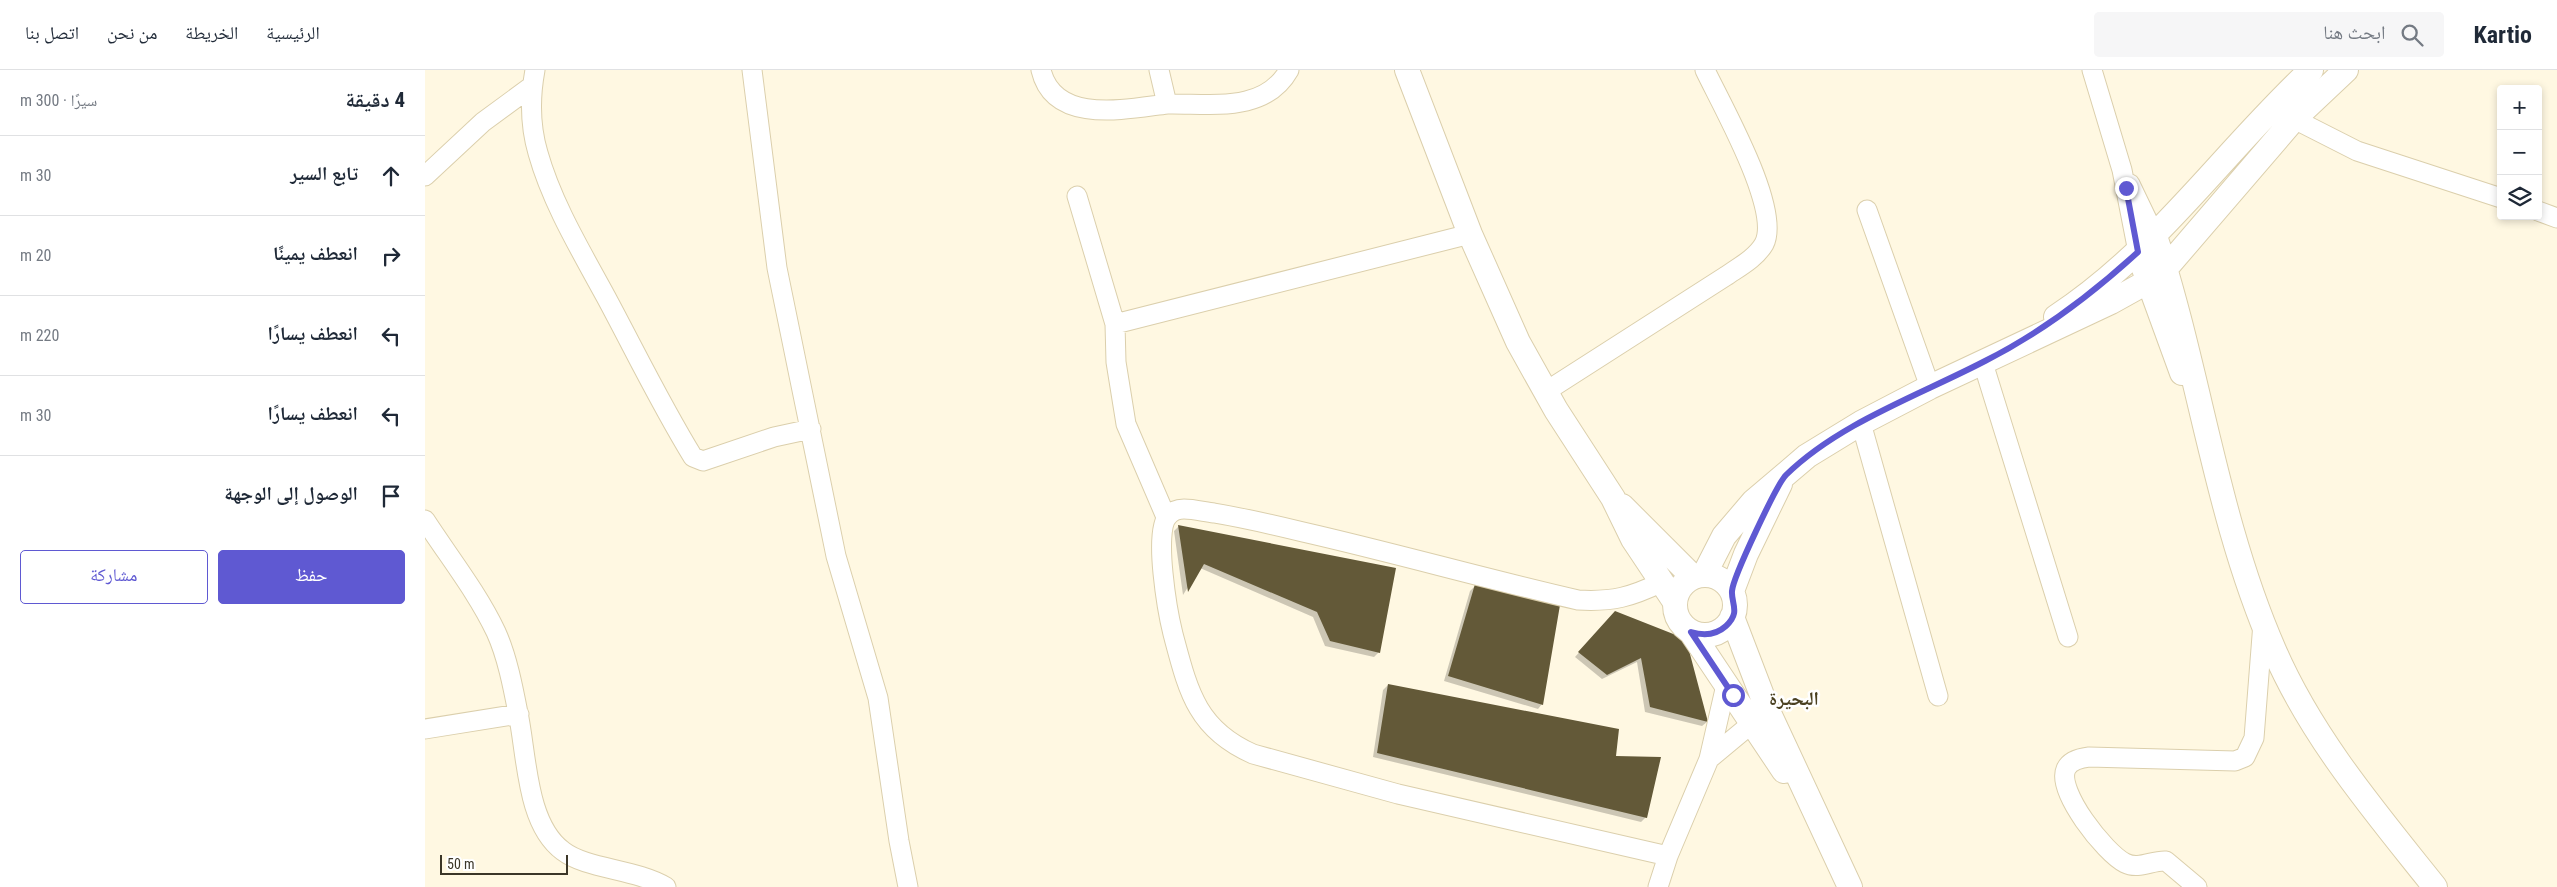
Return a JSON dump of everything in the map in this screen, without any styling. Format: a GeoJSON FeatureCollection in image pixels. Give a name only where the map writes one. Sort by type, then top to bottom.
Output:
{"type":"FeatureCollection","features":[{"type":"Feature","properties":{"kind":"street"},"geometry":{"type":"LineString","coordinates":[[752,70],[777,268],[836,556],[878,698],[899,841],[908,887]]}},
{"type":"Feature","properties":{"kind":"street"},"geometry":{"type":"LineString","coordinates":[[1041,70],[1051,92],[1063,104],[1106,111],[1167,104],[1245,103],[1265,96],[1277,87],[1289,70]]}},
{"type":"Feature","properties":{"kind":"street"},"geometry":{"type":"LineString","coordinates":[[1159,70],[1167,104]]}},
{"type":"Feature","properties":{"kind":"street"},"geometry":{"type":"LineString","coordinates":[[1407,70],[1470,234],[1517,342],[1545,392],[1613,498],[1633,539],[1675,602]]}},
{"type":"Feature","properties":{"kind":"street"},"geometry":{"type":"LineString","coordinates":[[1545,392],[1726,276],[1752,258],[1764,244],[1768,226],[1764,198],[1737,135],[1705,70]]}},
{"type":"Feature","properties":{"kind":"street"},"geometry":{"type":"LineString","coordinates":[[2092,70],[2157,275],[2186,340],[2201,413],[2237,548],[2274,651],[2305,712],[2383,822],[2435,887]]}},
{"type":"Feature","properties":{"kind":"street"},"geometry":{"type":"LineString","coordinates":[[2019,344],[2091,292],[2147,244],[2252,129],[2311,70]]}},
{"type":"Feature","properties":{"kind":"street"},"geometry":{"type":"LineString","coordinates":[[1760,717],[1726,685],[1691,632],[1682,625],[1676,614],[1675,602],[1680,587],[1699,576],[1724,536],[1753,502],[1807,456],[1861,423],[2019,344],[2075,321],[2157,275],[2294,119],[2346,70]]}},
{"type":"Feature","properties":{"kind":"street"},"geometry":{"type":"LineString","coordinates":[[533,78],[532,118],[538,152],[549,183],[573,234],[638,359],[693,457],[703,461],[773,437],[811,429]]}},
{"type":"Feature","properties":{"kind":"street"},"geometry":{"type":"LineString","coordinates":[[425,176],[533,78]]}},
{"type":"Feature","properties":{"kind":"street"},"geometry":{"type":"LineString","coordinates":[[2294,119],[2357,151],[2497,197]]}},
{"type":"Feature","properties":{"kind":"street"},"geometry":{"type":"LineString","coordinates":[[1077,196],[1115,324],[1116,362],[1126,424],[1166,517],[1162,537],[1163,575],[1171,627],[1185,681],[1204,718],[1216,733],[1232,745],[1253,754],[1398,794],[1669,856]]}},
{"type":"Feature","properties":{"kind":"street"},"geometry":{"type":"LineString","coordinates":[[1867,210],[1930,387]]}},
{"type":"Feature","properties":{"kind":"street"},"geometry":{"type":"LineString","coordinates":[[2542,212],[2557,218]]}},
{"type":"Feature","properties":{"kind":"street"},"geometry":{"type":"LineString","coordinates":[[1115,324],[1470,234]]}},
{"type":"Feature","properties":{"kind":"street"},"geometry":{"type":"LineString","coordinates":[[1983,363],[2068,637]]}},
{"type":"Feature","properties":{"kind":"street"},"geometry":{"type":"LineString","coordinates":[[1861,423],[1938,696]]}},
{"type":"Feature","properties":{"kind":"street"},"geometry":{"type":"LineString","coordinates":[[1732,592],[1746,554],[1782,479]]}},
{"type":"Feature","properties":{"kind":"street"},"geometry":{"type":"LineString","coordinates":[[1613,498],[1699,576],[1720,579],[1732,592],[1735,604],[1732,617],[1727,625],[1710,634],[1691,632]]}},
{"type":"Feature","properties":{"kind":"street"},"geometry":{"type":"LineString","coordinates":[[1166,517],[1174,510],[1185,509],[1254,520],[1578,600],[1604,601],[1619,599],[1636,595],[1662,582]]}},
{"type":"Feature","properties":{"kind":"street"},"geometry":{"type":"LineString","coordinates":[[425,520],[469,583],[497,634],[519,714],[532,793],[540,823],[551,840],[563,852],[638,881],[666,887]]}},
{"type":"Feature","properties":{"kind":"street"},"geometry":{"type":"LineString","coordinates":[[1732,617],[1760,717],[1820,824],[1850,887]]}},
{"type":"Feature","properties":{"kind":"street"},"geometry":{"type":"LineString","coordinates":[[2197,887],[2166,861],[2131,865],[2123,862],[2104,845],[2076,806],[2065,784],[2065,769],[2071,763],[2089,757],[2235,761],[2245,757],[2254,738],[2263,622]]}},
{"type":"Feature","properties":{"kind":"street"},"geometry":{"type":"LineString","coordinates":[[1658,887],[1709,759],[1726,685]]}},
{"type":"Feature","properties":{"kind":"street"},"geometry":{"type":"LineString","coordinates":[[425,729],[519,714]]}},
{"type":"Feature","properties":{"kind":"street"},"geometry":{"type":"LineString","coordinates":[[1709,759],[1760,717]]}},
{"type":"Feature","properties":{"kind":"building"},"geometry":{"type":"Polygon","coordinates":[[[1178,525],[1396,568],[1380,653],[1330,641],[1317,612],[1204,564],[1188,592],[1178,525]]]}},
{"type":"Feature","properties":{"kind":"building"},"geometry":{"type":"Polygon","coordinates":[[[1475,584],[1560,605],[1543,705],[1448,676],[1475,584]]]}},
{"type":"Feature","properties":{"kind":"building"},"geometry":{"type":"Polygon","coordinates":[[[1615,611],[1686,639],[1708,722],[1650,707],[1641,658],[1607,675],[1578,652],[1615,611]]]}},
{"type":"Feature","properties":{"kind":"building"},"geometry":{"type":"Polygon","coordinates":[[[1388,684],[1619,729],[1616,756],[1661,757],[1647,818],[1377,753],[1388,684]]]}},
{"type":"Feature","properties":{"kind":"district","name":"البحيرة"},"geometry":{"type":"Point","coordinates":[1794,698]}},
{"type":"Feature","properties":{"kind":"route"},"geometry":{"type":"LineString","coordinates":[[1733,695],[1691,632],[1701,635],[1719,631],[1727,625],[1732,617],[1735,604],[1732,592],[1746,554],[1782,479],[1807,456],[1861,423],[2019,344],[2114,274],[2138,252],[2126,188]]}}]}
